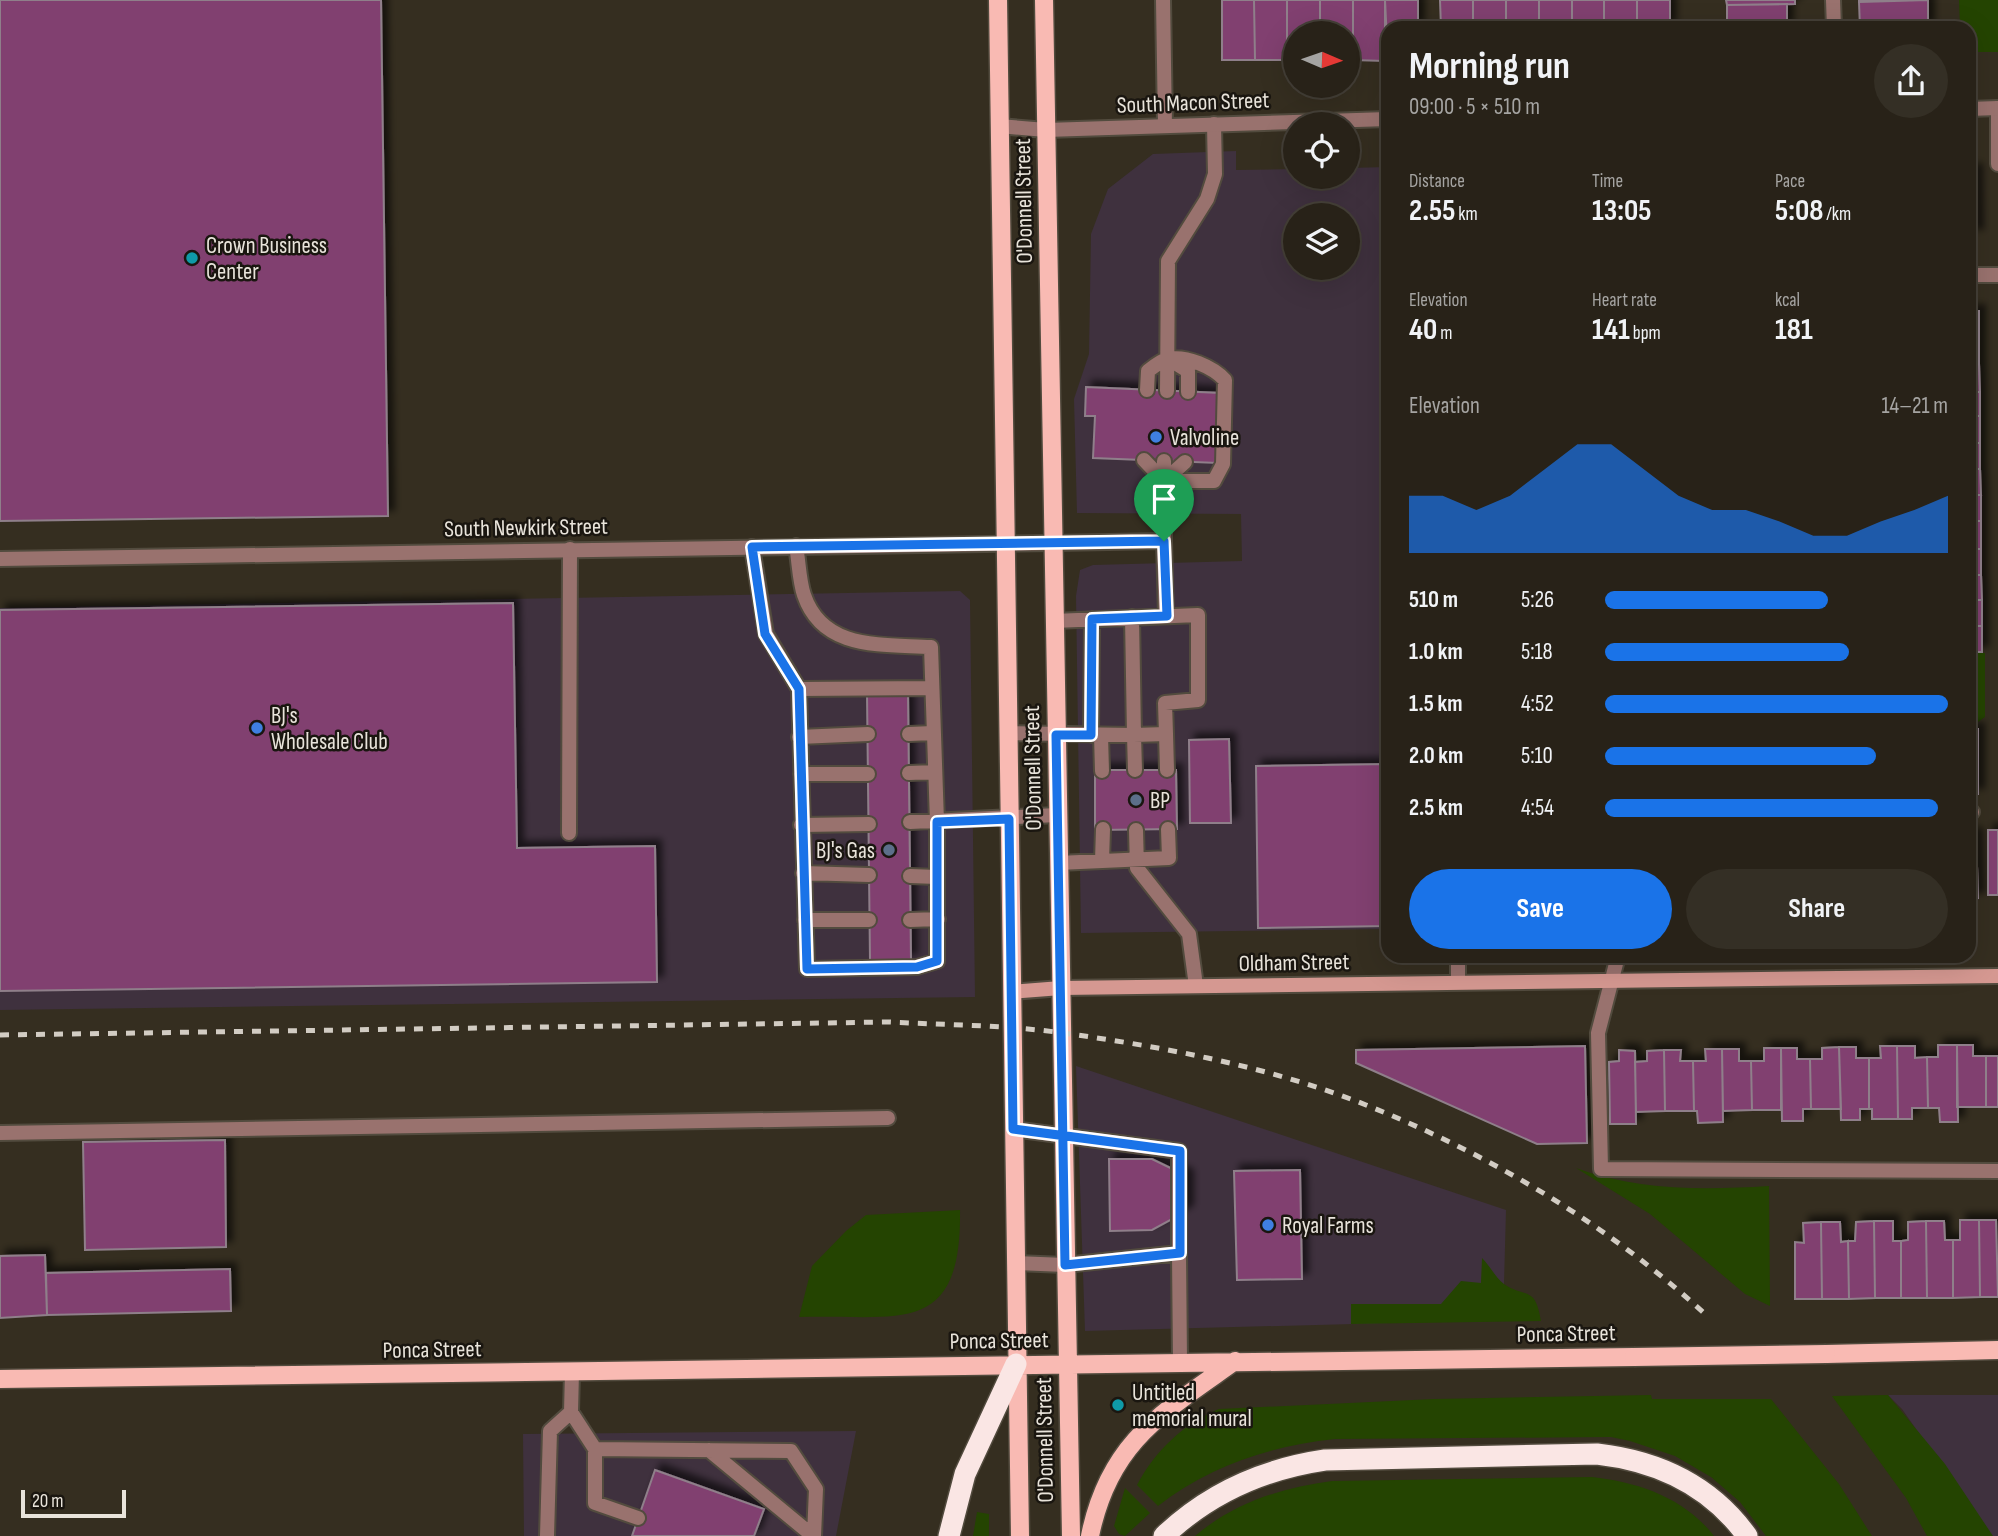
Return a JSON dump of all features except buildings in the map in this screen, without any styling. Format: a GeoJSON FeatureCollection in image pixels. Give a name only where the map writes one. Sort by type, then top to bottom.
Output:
{"type":"FeatureCollection","features":[{"type":"Feature","properties":{"kind":"highway"},"geometry":{"type":"LineString","coordinates":[[949,1536],[965,1474],[1016,1364]]}},
{"type":"Feature","properties":{"kind":"highway"},"geometry":{"type":"LineString","coordinates":[[1164,1536],[1185,1516],[1215,1496],[1298,1464],[1325,1460],[1597,1454],[1631,1458],[1685,1479],[1727,1511],[1747,1536]]}},
{"type":"Feature","properties":{"kind":"main road","name":"O'Donnell Street"},"geometry":{"type":"LineString","coordinates":[[998,0],[1020,1536]]}},
{"type":"Feature","properties":{"kind":"main road","name":"O'Donnell Street"},"geometry":{"type":"LineString","coordinates":[[1044,0],[1071,1536]]}},
{"type":"Feature","properties":{"kind":"main road","name":"Ponca Street"},"geometry":{"type":"LineString","coordinates":[[0,1380],[1998,1350]]}},
{"type":"Feature","properties":{"kind":"main road"},"geometry":{"type":"LineString","coordinates":[[1090,1536],[1097,1500],[1127,1448],[1157,1416],[1235,1362]]}},
{"type":"Feature","properties":{"kind":"street"},"geometry":{"type":"LineString","coordinates":[[1163,0],[1165,125]]}},
{"type":"Feature","properties":{"kind":"street"},"geometry":{"type":"LineString","coordinates":[[1833,0],[1834,21]]}},
{"type":"Feature","properties":{"kind":"street"},"geometry":{"type":"LineString","coordinates":[[1976,109],[1998,108],[1998,164]]}},
{"type":"Feature","properties":{"kind":"street","name":"South Macon Street"},"geometry":{"type":"LineString","coordinates":[[999,126],[1046,130],[1381,120]]}},
{"type":"Feature","properties":{"kind":"street"},"geometry":{"type":"LineString","coordinates":[[1167,391],[1168,261],[1208,199],[1215,174],[1214,124]]}},
{"type":"Feature","properties":{"kind":"street"},"geometry":{"type":"LineString","coordinates":[[1976,275],[1998,275]]}},
{"type":"Feature","properties":{"kind":"street"},"geometry":{"type":"LineString","coordinates":[[1168,359],[1188,371],[1188,392]]}},
{"type":"Feature","properties":{"kind":"street"},"geometry":{"type":"LineString","coordinates":[[1144,460],[1164,481],[1214,481],[1223,464],[1225,380],[1208,365],[1168,359],[1148,371],[1147,390]]}},
{"type":"Feature","properties":{"kind":"street"},"geometry":{"type":"LineString","coordinates":[[1164,461],[1167,616]]}},
{"type":"Feature","properties":{"kind":"street"},"geometry":{"type":"LineString","coordinates":[[1164,481],[1185,462]]}},
{"type":"Feature","properties":{"kind":"street","name":"South Newkirk Street"},"geometry":{"type":"LineString","coordinates":[[0,559],[569,548],[1005,545],[1164,541]]}},
{"type":"Feature","properties":{"kind":"street"},"geometry":{"type":"LineString","coordinates":[[752,547],[765,634],[799,689],[807,969],[917,967],[937,961],[937,822],[931,647],[864,643],[827,631],[810,609],[803,593],[796,546]]}},
{"type":"Feature","properties":{"kind":"street"},"geometry":{"type":"LineString","coordinates":[[569,548],[569,833]]}},
{"type":"Feature","properties":{"kind":"street"},"geometry":{"type":"LineString","coordinates":[[1054,621],[1198,615],[1198,699],[1165,704],[1167,770]]}},
{"type":"Feature","properties":{"kind":"street"},"geometry":{"type":"LineString","coordinates":[[1132,617],[1135,770]]}},
{"type":"Feature","properties":{"kind":"street"},"geometry":{"type":"LineString","coordinates":[[1092,619],[1096,735],[1102,771]]}},
{"type":"Feature","properties":{"kind":"street"},"geometry":{"type":"LineString","coordinates":[[799,689],[932,688]]}},
{"type":"Feature","properties":{"kind":"street"},"geometry":{"type":"LineString","coordinates":[[909,734],[933,733]]}},
{"type":"Feature","properties":{"kind":"street"},"geometry":{"type":"LineString","coordinates":[[1007,733],[1166,734]]}},
{"type":"Feature","properties":{"kind":"street"},"geometry":{"type":"LineString","coordinates":[[800,737],[868,734]]}},
{"type":"Feature","properties":{"kind":"street"},"geometry":{"type":"LineString","coordinates":[[909,773],[935,772]]}},
{"type":"Feature","properties":{"kind":"street"},"geometry":{"type":"LineString","coordinates":[[800,774],[868,774]]}},
{"type":"Feature","properties":{"kind":"street"},"geometry":{"type":"LineString","coordinates":[[910,822],[1057,815]]}},
{"type":"Feature","properties":{"kind":"street"},"geometry":{"type":"LineString","coordinates":[[801,825],[869,824]]}},
{"type":"Feature","properties":{"kind":"street"},"geometry":{"type":"LineString","coordinates":[[1058,863],[1169,858],[1168,829]]}},
{"type":"Feature","properties":{"kind":"street"},"geometry":{"type":"LineString","coordinates":[[1102,861],[1103,830]]}},
{"type":"Feature","properties":{"kind":"street"},"geometry":{"type":"LineString","coordinates":[[1136,830],[1136,869],[1189,934],[1196,986]]}},
{"type":"Feature","properties":{"kind":"street"},"geometry":{"type":"LineString","coordinates":[[803,873],[869,875]]}},
{"type":"Feature","properties":{"kind":"street"},"geometry":{"type":"LineString","coordinates":[[910,876],[937,877]]}},
{"type":"Feature","properties":{"kind":"street"},"geometry":{"type":"LineString","coordinates":[[911,920],[937,919]]}},
{"type":"Feature","properties":{"kind":"street"},"geometry":{"type":"LineString","coordinates":[[805,920],[869,920]]}},
{"type":"Feature","properties":{"kind":"street"},"geometry":{"type":"LineString","coordinates":[[1458,963],[1458,982]]}},
{"type":"Feature","properties":{"kind":"street"},"geometry":{"type":"LineString","coordinates":[[1616,963],[1598,1033],[1601,1169],[1998,1171]]}},
{"type":"Feature","properties":{"kind":"street","name":"Oldham Street"},"geometry":{"type":"LineString","coordinates":[[1011,992],[1061,988],[1612,979],[1998,976]]}},
{"type":"Feature","properties":{"kind":"street"},"geometry":{"type":"LineString","coordinates":[[0,1133],[888,1118]]}},
{"type":"Feature","properties":{"kind":"street"},"geometry":{"type":"LineString","coordinates":[[1013,1129],[1180,1151],[1180,1362]]}},
{"type":"Feature","properties":{"kind":"street"},"geometry":{"type":"LineString","coordinates":[[1015,1263],[1065,1265],[1180,1253]]}},
{"type":"Feature","properties":{"kind":"street"},"geometry":{"type":"LineString","coordinates":[[572,1372],[571,1412],[595,1449],[596,1503],[638,1518]]}},
{"type":"Feature","properties":{"kind":"street"},"geometry":{"type":"LineString","coordinates":[[547,1536],[550,1432],[571,1412]]}},
{"type":"Feature","properties":{"kind":"street"},"geometry":{"type":"LineString","coordinates":[[595,1449],[791,1451],[816,1489],[814,1536]]}},
{"type":"Feature","properties":{"kind":"street"},"geometry":{"type":"LineString","coordinates":[[709,1450],[814,1536]]}},
{"type":"Feature","properties":{"kind":"shaded area"},"geometry":{"type":"Polygon","coordinates":[[[1236,151],[1236,170],[1283,169],[1283,189],[1360,189],[1360,168],[1381,167],[1381,929],[1081,933],[1076,596],[1080,570],[1093,565],[1242,561],[1241,514],[1077,513],[1074,399],[1089,354],[1091,234],[1108,189],[1153,154],[1236,151]]]}},
{"type":"Feature","properties":{"kind":"shaded area"},"geometry":{"type":"Polygon","coordinates":[[[960,591],[970,600],[975,997],[0,1010],[0,608],[960,591]]]}},
{"type":"Feature","properties":{"kind":"shaded area"},"geometry":{"type":"Polygon","coordinates":[[[1076,1066],[1506,1210],[1503,1320],[1085,1331],[1076,1066]]]}},
{"type":"Feature","properties":{"kind":"shaded area"},"geometry":{"type":"Polygon","coordinates":[[[1888,1395],[1998,1395],[1998,1536],[1991,1536],[1902,1409],[1888,1395]]]}},
{"type":"Feature","properties":{"kind":"shaded area"},"geometry":{"type":"Polygon","coordinates":[[[856,1431],[836,1536],[524,1536],[523,1434],[856,1431]]]}},
{"type":"Feature","properties":{"kind":"green space"},"geometry":{"type":"Polygon","coordinates":[[[1959,0],[1998,0],[1998,52],[1976,52],[1976,21],[1960,21],[1959,0]]]}},
{"type":"Feature","properties":{"kind":"green space"},"geometry":{"type":"Polygon","coordinates":[[[1976,653],[1985,653],[1985,717],[1976,724],[1976,653]]]}},
{"type":"Feature","properties":{"kind":"green space"},"geometry":{"type":"Polygon","coordinates":[[[1576,1168],[1600,1176],[1647,1185],[1720,1188],[1769,1186],[1770,1306],[1745,1294],[1650,1214],[1576,1168]]]}},
{"type":"Feature","properties":{"kind":"green space"},"geometry":{"type":"Polygon","coordinates":[[[960,1210],[958,1252],[950,1281],[936,1300],[917,1311],[894,1316],[799,1317],[812,1266],[846,1231],[866,1215],[960,1210]]]}},
{"type":"Feature","properties":{"kind":"green space"},"geometry":{"type":"Polygon","coordinates":[[[1482,1258],[1504,1284],[1532,1297],[1541,1321],[1351,1324],[1351,1304],[1441,1304],[1461,1281],[1481,1283],[1482,1258]]]}},
{"type":"Feature","properties":{"kind":"green space"},"geometry":{"type":"Polygon","coordinates":[[[1651,1395],[1652,1399],[1771,1399],[1839,1484],[1872,1536],[1766,1536],[1740,1502],[1711,1477],[1675,1456],[1611,1437],[1335,1439],[1287,1447],[1242,1460],[1198,1480],[1158,1506],[1137,1485],[1144,1472],[1171,1440],[1193,1423],[1219,1409],[1434,1399],[1651,1395]]]}},
{"type":"Feature","properties":{"kind":"green space"},"geometry":{"type":"Polygon","coordinates":[[[1888,1395],[1945,1464],[1993,1536],[1927,1536],[1906,1498],[1832,1396],[1888,1395]]]}},
{"type":"Feature","properties":{"kind":"green space"},"geometry":{"type":"Polygon","coordinates":[[[1592,1477],[1626,1483],[1659,1494],[1689,1511],[1714,1536],[1195,1536],[1226,1514],[1259,1498],[1332,1481],[1592,1477]]]}},
{"type":"Feature","properties":{"kind":"green space"},"geometry":{"type":"Polygon","coordinates":[[[1125,1488],[1150,1513],[1125,1536],[1119,1534],[1114,1526],[1125,1488]]]}},
{"type":"Feature","properties":{"kind":"green space"},"geometry":{"type":"Polygon","coordinates":[[[977,1512],[989,1514],[989,1536],[973,1536],[977,1512]]]}},
{"type":"Feature","properties":{"kind":"railway"},"geometry":{"type":"LineString","coordinates":[[0,1035],[889,1022],[1020,1028],[1140,1045],[1217,1060],[1293,1080],[1412,1124],[1502,1169],[1588,1222],[1669,1282],[1706,1315]]}},
{"type":"Feature","properties":{"kind":"place","name":"Crown Business Center"},"geometry":{"type":"Point","coordinates":[192,258]}},
{"type":"Feature","properties":{"kind":"place","name":"Valvoline"},"geometry":{"type":"Point","coordinates":[1156,437]}},
{"type":"Feature","properties":{"kind":"place","name":"BJ's Wholesale Club"},"geometry":{"type":"Point","coordinates":[257,728]}},
{"type":"Feature","properties":{"kind":"place","name":"BP"},"geometry":{"type":"Point","coordinates":[1136,800]}},
{"type":"Feature","properties":{"kind":"place","name":"BJ's Gas"},"geometry":{"type":"Point","coordinates":[889,850]}},
{"type":"Feature","properties":{"kind":"place","name":"Royal Farms"},"geometry":{"type":"Point","coordinates":[1268,1225]}},
{"type":"Feature","properties":{"kind":"place","name":"Untitled memorial mural"},"geometry":{"type":"Point","coordinates":[1118,1405]}},
{"type":"Feature","properties":{"kind":"route"},"geometry":{"type":"LineString","coordinates":[[1164,541],[752,547],[765,634],[799,689],[807,969],[917,967],[937,961],[937,822],[1009,819],[1013,1129],[1063,1134],[1180,1151],[1180,1253],[1065,1265],[1063,1134],[1056,735],[1091,735],[1092,619],[1167,616],[1164,541]]}}]}
